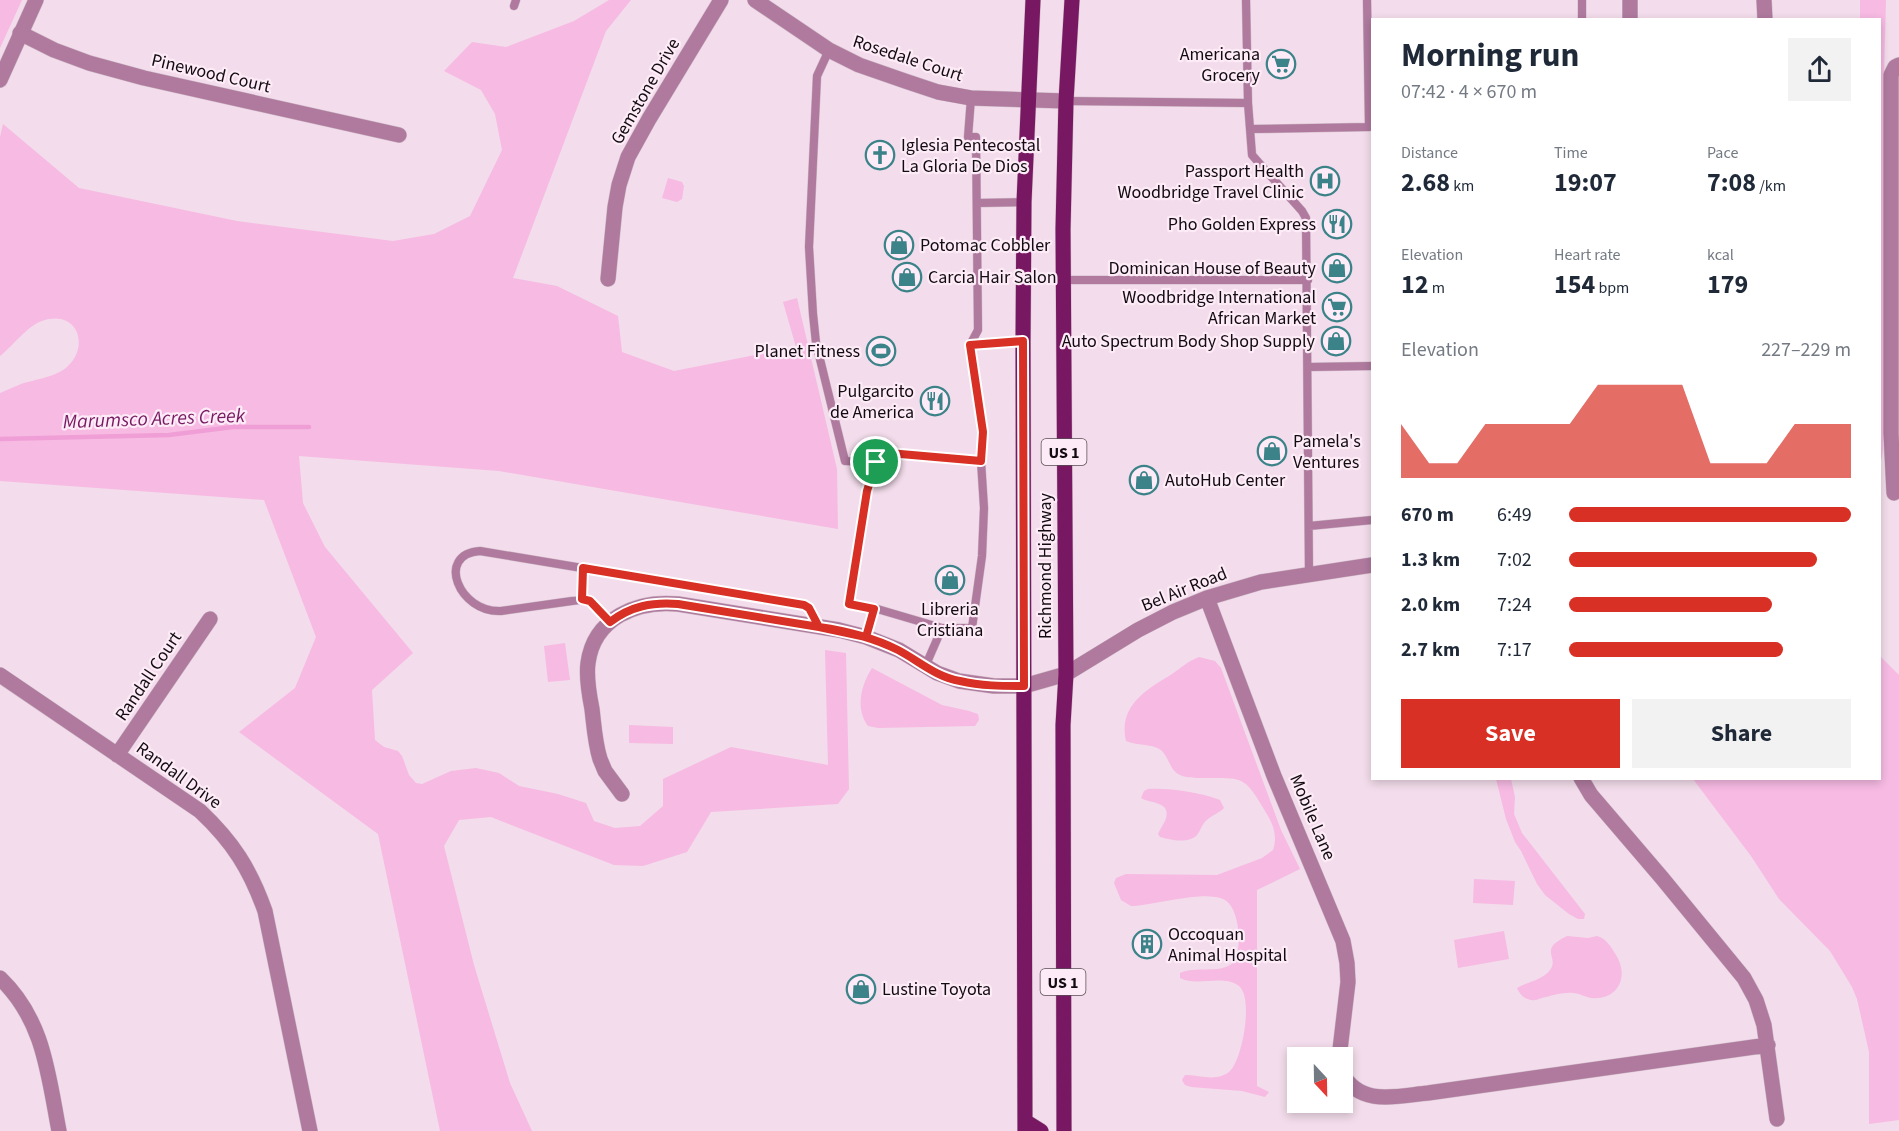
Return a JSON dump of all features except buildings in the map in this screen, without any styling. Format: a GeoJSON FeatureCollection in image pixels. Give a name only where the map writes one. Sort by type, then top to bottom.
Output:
{"type":"FeatureCollection","features":[{"type":"Feature","properties":{"kind":"main road","name":"Richmond Highway"},"geometry":{"type":"LineString","coordinates":[[1024,1126],[1024,202],[1033,0]]}},
{"type":"Feature","properties":{"kind":"main road","name":"Richmond Highway"},"geometry":{"type":"LineString","coordinates":[[1064,1131],[1063,725],[1066,674],[1063,280],[1066,101],[1072,0]]}},
{"type":"Feature","properties":{"kind":"main road"},"geometry":{"type":"LineString","coordinates":[[1024,1126],[1041,1131]]}},
{"type":"Feature","properties":{"kind":"street"},"geometry":{"type":"LineString","coordinates":[[0,80],[36,0]]}},
{"type":"Feature","properties":{"kind":"street","name":"Gemstone Drive"},"geometry":{"type":"LineString","coordinates":[[608,279],[615,207],[628,157],[721,0]]}},
{"type":"Feature","properties":{"kind":"street","name":"Rosedale Court"},"geometry":{"type":"LineString","coordinates":[[755,0],[829,50],[859,65],[904,81],[938,92],[971,98],[1066,101]]}},
{"type":"Feature","properties":{"kind":"street"},"geometry":{"type":"LineString","coordinates":[[1630,0],[1630,18]]}},
{"type":"Feature","properties":{"kind":"street"},"geometry":{"type":"LineString","coordinates":[[1764,0],[1765,18]]}},
{"type":"Feature","properties":{"kind":"street","name":"Pinewood Court"},"geometry":{"type":"LineString","coordinates":[[20,33],[80,60],[144,78],[399,135]]}},
{"type":"Feature","properties":{"kind":"street"},"geometry":{"type":"LineString","coordinates":[[1891,493],[1895,400],[1895,112],[1891,75],[1895,67],[1899,65]]}},
{"type":"Feature","properties":{"kind":"street","name":"Bel Air Road"},"geometry":{"type":"LineString","coordinates":[[610,622],[632,609],[653,603],[667,603],[819,627],[866,637],[898,651],[925,667],[959,681],[994,686],[1024,686],[1066,674],[1138,630],[1207,598],[1255,584],[1371,565]]}},
{"type":"Feature","properties":{"kind":"street","name":"Mobile Lane"},"geometry":{"type":"LineString","coordinates":[[1207,598],[1274,776],[1343,941],[1348,982],[1340,1047]]}},
{"type":"Feature","properties":{"kind":"street","name":"Randall Court"},"geometry":{"type":"LineString","coordinates":[[117,755],[210,619]]}},
{"type":"Feature","properties":{"kind":"street"},"geometry":{"type":"LineString","coordinates":[[610,622],[594,644],[587,666],[587,681],[600,759],[605,771],[622,794]]}},
{"type":"Feature","properties":{"kind":"street","name":"Randall Drive"},"geometry":{"type":"LineString","coordinates":[[0,675],[200,812],[219,829],[236,850],[247,867],[265,911],[310,1131]]}},
{"type":"Feature","properties":{"kind":"street"},"geometry":{"type":"LineString","coordinates":[[1582,780],[1591,795],[1739,969],[1756,1000],[1764,1025],[1776,1119]]}},
{"type":"Feature","properties":{"kind":"street"},"geometry":{"type":"LineString","coordinates":[[0,978],[25,1007],[34,1024],[42,1047],[59,1131]]}},
{"type":"Feature","properties":{"kind":"street"},"geometry":{"type":"LineString","coordinates":[[1353,1087],[1370,1097],[1380,1098],[1768,1045]]}},
{"type":"Feature","properties":{"kind":"lane"},"geometry":{"type":"LineString","coordinates":[[1246,0],[1251,150],[1254,159],[1306,218],[1309,575]]}},
{"type":"Feature","properties":{"kind":"lane"},"geometry":{"type":"LineString","coordinates":[[1250,129],[1371,127],[1367,0]]}},
{"type":"Feature","properties":{"kind":"lane"},"geometry":{"type":"LineString","coordinates":[[1582,0],[1582,18]]}},
{"type":"Feature","properties":{"kind":"lane"},"geometry":{"type":"LineString","coordinates":[[829,50],[818,73],[809,247],[814,331],[845,461],[876,462],[889,453],[981,461]]}},
{"type":"Feature","properties":{"kind":"lane"},"geometry":{"type":"LineString","coordinates":[[876,462],[867,491],[849,604],[942,628],[972,628],[984,508],[981,461],[983,432],[970,345],[978,330],[976,137],[968,137],[971,98]]}},
{"type":"Feature","properties":{"kind":"lane"},"geometry":{"type":"LineString","coordinates":[[1066,101],[1248,103]]}},
{"type":"Feature","properties":{"kind":"lane"},"geometry":{"type":"LineString","coordinates":[[977,203],[1024,202]]}},
{"type":"Feature","properties":{"kind":"lane"},"geometry":{"type":"LineString","coordinates":[[1063,280],[1308,280]]}},
{"type":"Feature","properties":{"kind":"lane"},"geometry":{"type":"LineString","coordinates":[[970,345],[1023,341]]}},
{"type":"Feature","properties":{"kind":"lane"},"geometry":{"type":"LineString","coordinates":[[1308,367],[1371,366]]}},
{"type":"Feature","properties":{"kind":"lane"},"geometry":{"type":"LineString","coordinates":[[1309,526],[1371,520]]}},
{"type":"Feature","properties":{"kind":"lane"},"geometry":{"type":"LineString","coordinates":[[610,622],[590,601],[582,599],[501,612],[489,611],[462,593],[457,584],[458,564],[464,556],[480,551],[804,605],[809,608],[819,627]]}},
{"type":"Feature","properties":{"kind":"lane"},"geometry":{"type":"LineString","coordinates":[[582,599],[583,568]]}},
{"type":"Feature","properties":{"kind":"lane"},"geometry":{"type":"LineString","coordinates":[[866,637],[874,609]]}},
{"type":"Feature","properties":{"kind":"lane"},"geometry":{"type":"LineString","coordinates":[[925,667],[942,628]]}},
{"type":"Feature","properties":{"kind":"shaded area"},"geometry":{"type":"Polygon","coordinates":[[[0,0],[22,0],[0,48],[0,0]]]}},
{"type":"Feature","properties":{"kind":"shaded area"},"geometry":{"type":"Polygon","coordinates":[[[609,0],[631,0],[606,31],[513,278],[557,286],[618,316],[622,352],[674,371],[796,347],[783,302],[797,298],[837,469],[838,529],[499,471],[299,456],[303,503],[325,547],[413,653],[372,690],[375,740],[384,747],[398,751],[409,775],[416,783],[422,784],[451,771],[476,768],[499,773],[519,786],[558,794],[586,803],[594,821],[615,828],[640,826],[663,806],[663,779],[731,747],[828,765],[825,650],[846,653],[849,789],[838,804],[711,812],[687,852],[643,866],[614,865],[491,817],[459,820],[444,846],[474,965],[510,1083],[532,1131],[440,1131],[378,834],[239,732],[295,688],[316,637],[264,500],[0,481],[0,393],[63,370],[75,358],[79,339],[71,324],[64,320],[42,321],[26,331],[0,356],[0,137],[3,124],[79,188],[237,221],[393,241],[434,234],[470,216],[502,150],[495,114],[481,90],[444,71],[472,42],[506,47],[574,21],[609,0]]]}},
{"type":"Feature","properties":{"kind":"shaded area"},"geometry":{"type":"Polygon","coordinates":[[[1860,0],[1886,0],[1883,115],[1883,449],[1881,460],[1881,18],[1860,18],[1860,0]]]}},
{"type":"Feature","properties":{"kind":"shaded area"},"geometry":{"type":"Polygon","coordinates":[[[668,178],[682,182],[684,186],[682,199],[677,202],[662,198],[668,178]]]}},
{"type":"Feature","properties":{"kind":"shaded area"},"geometry":{"type":"Polygon","coordinates":[[[565,643],[570,680],[548,682],[544,646],[565,643]]]}},
{"type":"Feature","properties":{"kind":"shaded area"},"geometry":{"type":"Polygon","coordinates":[[[1199,657],[1215,661],[1221,668],[1281,830],[1300,869],[1257,890],[1257,1086],[1269,1092],[1265,1097],[1242,1091],[1191,1087],[1185,1085],[1182,1080],[1185,1075],[1219,1077],[1229,1072],[1234,1066],[1242,1044],[1246,1003],[1239,986],[1225,981],[1194,981],[1180,978],[1180,973],[1186,971],[1230,965],[1234,960],[1239,942],[1234,911],[1223,899],[1204,896],[1131,906],[1121,900],[1114,883],[1116,878],[1126,874],[1217,875],[1262,858],[1273,850],[1275,835],[1272,825],[1258,799],[1247,785],[1235,779],[1182,776],[1174,770],[1161,750],[1126,741],[1126,718],[1136,700],[1153,686],[1199,657]]]}},
{"type":"Feature","properties":{"kind":"shaded area"},"geometry":{"type":"Polygon","coordinates":[[[1881,657],[1899,675],[1899,1120],[1869,1124],[1869,1052],[1857,999],[1852,987],[1830,951],[1779,899],[1751,856],[1694,780],[1881,780],[1881,657]]]}},
{"type":"Feature","properties":{"kind":"shaded area"},"geometry":{"type":"Polygon","coordinates":[[[872,668],[942,705],[978,714],[979,720],[975,726],[878,728],[868,726],[862,712],[861,697],[862,689],[872,668]]]}},
{"type":"Feature","properties":{"kind":"shaded area"},"geometry":{"type":"Polygon","coordinates":[[[629,725],[673,727],[673,744],[629,743],[629,725]]]}},
{"type":"Feature","properties":{"kind":"shaded area"},"geometry":{"type":"Polygon","coordinates":[[[1496,780],[1511,780],[1515,797],[1514,814],[1522,833],[1585,914],[1584,919],[1578,919],[1569,914],[1545,895],[1515,842],[1506,819],[1496,780]]]}},
{"type":"Feature","properties":{"kind":"shaded area"},"geometry":{"type":"Polygon","coordinates":[[[1148,789],[1175,790],[1202,795],[1220,800],[1224,808],[1206,821],[1194,838],[1179,840],[1160,837],[1158,834],[1167,815],[1166,810],[1160,804],[1141,798],[1144,791],[1148,789]]]}},
{"type":"Feature","properties":{"kind":"shaded area"},"geometry":{"type":"Polygon","coordinates":[[[1474,879],[1515,881],[1513,905],[1473,903],[1474,879]]]}},
{"type":"Feature","properties":{"kind":"shaded area"},"geometry":{"type":"Polygon","coordinates":[[[1504,931],[1509,959],[1458,968],[1454,940],[1504,931]]]}},
{"type":"Feature","properties":{"kind":"shaded area"},"geometry":{"type":"Polygon","coordinates":[[[1567,936],[1588,938],[1597,936],[1606,941],[1620,963],[1622,971],[1621,979],[1614,992],[1600,998],[1569,993],[1536,1000],[1525,998],[1517,988],[1539,979],[1550,970],[1553,961],[1551,949],[1553,945],[1567,936]]]}},
{"type":"Feature","properties":{"kind":"waterway","name":"Marumsco Acres Creek"},"geometry":{"type":"LineString","coordinates":[[0,439],[169,435],[233,427],[309,427]]}},
{"type":"Feature","properties":{"kind":"place","name":"Americana Grocery"},"geometry":{"type":"Point","coordinates":[1281,64]}},
{"type":"Feature","properties":{"kind":"place","name":"Iglesia Pentecostal La Gloria De Dios"},"geometry":{"type":"Point","coordinates":[880,155]}},
{"type":"Feature","properties":{"kind":"place","name":"Passport Health Woodbridge Travel Clinic"},"geometry":{"type":"Point","coordinates":[1325,181]}},
{"type":"Feature","properties":{"kind":"place","name":"Pho Golden Express"},"geometry":{"type":"Point","coordinates":[1337,224]}},
{"type":"Feature","properties":{"kind":"place","name":"Potomac Cobbler"},"geometry":{"type":"Point","coordinates":[899,245]}},
{"type":"Feature","properties":{"kind":"place","name":"Dominican House of Beauty"},"geometry":{"type":"Point","coordinates":[1337,268]}},
{"type":"Feature","properties":{"kind":"place","name":"Carcia Hair Salon"},"geometry":{"type":"Point","coordinates":[907,277]}},
{"type":"Feature","properties":{"kind":"place","name":"Woodbridge International African Market"},"geometry":{"type":"Point","coordinates":[1337,307]}},
{"type":"Feature","properties":{"kind":"place","name":"Auto Spectrum Body Shop Supply"},"geometry":{"type":"Point","coordinates":[1336,341]}},
{"type":"Feature","properties":{"kind":"place","name":"Planet Fitness"},"geometry":{"type":"Point","coordinates":[881,351]}},
{"type":"Feature","properties":{"kind":"place","name":"Pulgarcito de America"},"geometry":{"type":"Point","coordinates":[935,401]}},
{"type":"Feature","properties":{"kind":"place","name":"Pamela's Ventures"},"geometry":{"type":"Point","coordinates":[1272,451]}},
{"type":"Feature","properties":{"kind":"place","name":"AutoHub Center"},"geometry":{"type":"Point","coordinates":[1144,480]}},
{"type":"Feature","properties":{"kind":"place","name":"Libreria Cristiana"},"geometry":{"type":"Point","coordinates":[950,580]}},
{"type":"Feature","properties":{"kind":"place","name":"Occoquan Animal Hospital"},"geometry":{"type":"Point","coordinates":[1147,944]}},
{"type":"Feature","properties":{"kind":"place","name":"Lustine Toyota"},"geometry":{"type":"Point","coordinates":[861,989]}},
{"type":"Feature","properties":{"kind":"route"},"geometry":{"type":"LineString","coordinates":[[876,462],[867,491],[849,604],[874,609],[866,637],[839,630],[819,627],[678,604],[667,603],[647,604],[632,609],[610,622],[590,601],[582,599],[583,568],[804,605],[809,608],[819,627],[866,637],[950,678],[994,686],[1024,686],[1023,341],[970,345],[983,432],[981,461],[889,453],[876,462]]}}]}
